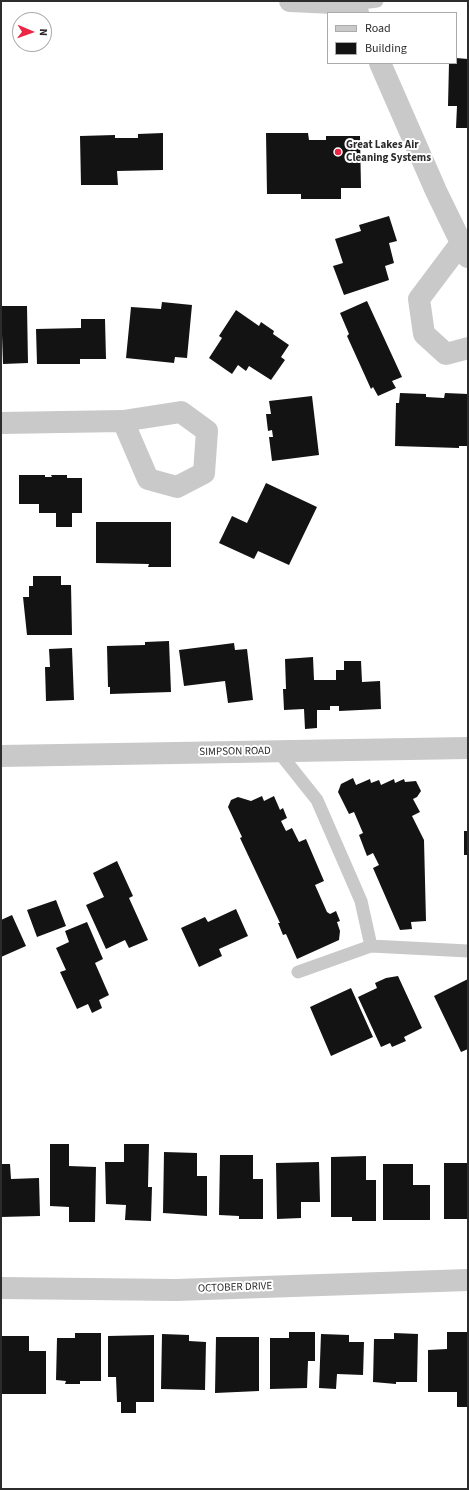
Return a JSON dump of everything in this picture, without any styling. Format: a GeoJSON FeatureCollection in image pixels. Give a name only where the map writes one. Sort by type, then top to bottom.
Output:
{"type":"FeatureCollection","features":[{"type":"Feature","properties":{"kind":"street"},"geometry":{"type":"LineString","coordinates":[[290,1],[356,8]]}},
{"type":"Feature","properties":{"kind":"street"},"geometry":{"type":"LineString","coordinates":[[380,64],[436,191],[465,250],[419,299],[424,334],[446,354],[468,348]]}},
{"type":"Feature","properties":{"kind":"street"},"geometry":{"type":"LineString","coordinates":[[1,423],[123,421]]}},
{"type":"Feature","properties":{"kind":"street","name":"SIMPSON ROAD"},"geometry":{"type":"LineString","coordinates":[[1,756],[468,748]]}},
{"type":"Feature","properties":{"kind":"street","name":"OCTOBER DRIVE"},"geometry":{"type":"LineString","coordinates":[[1,1288],[176,1290],[468,1280]]}},
{"type":"Feature","properties":{"kind":"lane"},"geometry":{"type":"LineString","coordinates":[[356,8],[377,1]]}},
{"type":"Feature","properties":{"kind":"lane"},"geometry":{"type":"LineString","coordinates":[[278,751],[317,800],[361,901],[371,946]]}},
{"type":"Feature","properties":{"kind":"lane"},"geometry":{"type":"LineString","coordinates":[[298,972],[371,946],[468,951]]}},
{"type":"Feature","properties":{"kind":"building"},"geometry":{"type":"Polygon","coordinates":[[[457,58],[468,59],[468,128],[456,128],[457,106],[448,106],[449,64],[457,64],[457,58]]]}},
{"type":"Feature","properties":{"kind":"building"},"geometry":{"type":"Polygon","coordinates":[[[163,133],[163,170],[117,171],[118,185],[81,185],[80,136],[115,135],[115,138],[138,138],[138,134],[163,133]]]}},
{"type":"Feature","properties":{"kind":"building"},"geometry":{"type":"Polygon","coordinates":[[[266,133],[308,133],[309,140],[326,140],[326,136],[360,136],[361,188],[341,188],[341,199],[301,199],[301,194],[267,194],[266,133]]]}},
{"type":"Feature","properties":{"kind":"building"},"geometry":{"type":"Polygon","coordinates":[[[389,216],[397,241],[389,243],[394,263],[385,266],[389,280],[344,295],[333,266],[343,263],[335,239],[361,231],[359,225],[389,216]]]}},
{"type":"Feature","properties":{"kind":"building"},"geometry":{"type":"Polygon","coordinates":[[[367,301],[402,377],[392,381],[396,388],[378,396],[373,387],[371,389],[347,336],[349,334],[340,313],[367,301]]]}},
{"type":"Feature","properties":{"kind":"building"},"geometry":{"type":"Polygon","coordinates":[[[162,302],[192,305],[187,358],[175,357],[174,363],[126,358],[131,307],[161,309],[162,302]]]}},
{"type":"Feature","properties":{"kind":"building"},"geometry":{"type":"Polygon","coordinates":[[[1,306],[27,306],[28,363],[3,364],[1,306]]]}},
{"type":"Feature","properties":{"kind":"building"},"geometry":{"type":"Polygon","coordinates":[[[236,310],[259,326],[261,322],[274,331],[273,334],[289,345],[281,357],[285,360],[271,380],[249,366],[246,371],[238,365],[232,374],[209,358],[222,338],[219,336],[236,310]]]}},
{"type":"Feature","properties":{"kind":"building"},"geometry":{"type":"Polygon","coordinates":[[[81,319],[105,319],[106,359],[80,359],[80,364],[37,364],[36,329],[81,328],[81,319]]]}},
{"type":"Feature","properties":{"kind":"building"},"geometry":{"type":"Polygon","coordinates":[[[400,393],[426,394],[426,397],[444,398],[445,393],[468,394],[467,446],[459,446],[459,448],[395,446],[396,403],[399,403],[400,393]]]}},
{"type":"Feature","properties":{"kind":"building"},"geometry":{"type":"Polygon","coordinates":[[[312,396],[319,455],[272,461],[269,437],[273,437],[272,430],[268,431],[266,414],[271,414],[269,401],[312,396]]]}},
{"type":"Feature","properties":{"kind":"building"},"geometry":{"type":"Polygon","coordinates":[[[19,475],[45,475],[45,477],[52,477],[51,475],[67,475],[67,478],[82,478],[82,513],[72,513],[72,527],[56,527],[56,513],[39,513],[39,504],[19,504],[19,475]]]}},
{"type":"Feature","properties":{"kind":"building"},"geometry":{"type":"Polygon","coordinates":[[[266,483],[317,507],[289,565],[258,551],[254,559],[219,543],[232,516],[247,523],[266,483]]]}},
{"type":"Feature","properties":{"kind":"building"},"geometry":{"type":"Polygon","coordinates":[[[96,522],[171,522],[171,567],[148,567],[149,564],[96,563],[96,522]]]}},
{"type":"Feature","properties":{"kind":"building"},"geometry":{"type":"Polygon","coordinates":[[[33,576],[61,576],[61,585],[71,585],[72,635],[27,635],[23,597],[29,597],[29,586],[33,586],[33,576]]]}},
{"type":"Feature","properties":{"kind":"building"},"geometry":{"type":"Polygon","coordinates":[[[169,641],[171,692],[110,694],[110,687],[108,687],[107,646],[145,645],[145,642],[169,641]]]}},
{"type":"Feature","properties":{"kind":"building"},"geometry":{"type":"Polygon","coordinates":[[[234,643],[235,650],[247,649],[253,700],[228,703],[225,681],[184,686],[179,650],[234,643]]]}},
{"type":"Feature","properties":{"kind":"building"},"geometry":{"type":"Polygon","coordinates":[[[72,648],[74,700],[46,701],[45,667],[50,667],[49,649],[72,648]]]}},
{"type":"Feature","properties":{"kind":"building"},"geometry":{"type":"Polygon","coordinates":[[[313,657],[314,680],[336,680],[336,670],[344,670],[344,661],[361,661],[362,682],[380,681],[381,709],[339,711],[339,706],[330,706],[330,710],[317,710],[317,728],[305,729],[304,709],[284,710],[283,689],[286,689],[285,659],[313,657]]]}},
{"type":"Feature","properties":{"kind":"building"},"geometry":{"type":"Polygon","coordinates":[[[353,778],[356,785],[370,779],[371,783],[379,780],[381,785],[394,779],[395,783],[404,779],[405,782],[416,781],[421,791],[417,797],[413,799],[420,812],[412,816],[424,840],[426,921],[411,922],[412,929],[400,930],[373,868],[379,865],[373,853],[367,856],[359,835],[363,833],[354,812],[349,814],[338,792],[341,784],[353,778]]]}},
{"type":"Feature","properties":{"kind":"building"},"geometry":{"type":"Polygon","coordinates":[[[262,796],[264,801],[274,796],[280,810],[283,808],[287,818],[281,821],[286,831],[292,828],[299,842],[306,839],[324,881],[315,885],[327,912],[330,914],[336,911],[340,921],[337,922],[340,931],[339,940],[297,959],[286,934],[283,935],[278,923],[280,923],[240,838],[242,837],[228,807],[231,800],[238,797],[251,801],[262,796]]]}},
{"type":"Feature","properties":{"kind":"building"},"geometry":{"type":"Polygon","coordinates":[[[464,831],[468,831],[468,855],[464,855],[464,831]]]}},
{"type":"Feature","properties":{"kind":"building"},"geometry":{"type":"Polygon","coordinates":[[[117,861],[133,896],[129,898],[148,940],[129,948],[125,940],[106,949],[86,905],[104,897],[93,873],[117,861]]]}},
{"type":"Feature","properties":{"kind":"building"},"geometry":{"type":"Polygon","coordinates":[[[56,900],[66,926],[37,937],[27,910],[56,900]]]}},
{"type":"Feature","properties":{"kind":"building"},"geometry":{"type":"Polygon","coordinates":[[[236,909],[248,936],[219,949],[222,956],[199,967],[181,928],[205,917],[208,922],[236,909]]]}},
{"type":"Feature","properties":{"kind":"building"},"geometry":{"type":"Polygon","coordinates":[[[12,915],[26,946],[1,957],[1,920],[12,915]]]}},
{"type":"Feature","properties":{"kind":"building"},"geometry":{"type":"Polygon","coordinates":[[[87,922],[103,959],[95,963],[109,995],[99,1000],[102,1008],[92,1013],[88,1004],[77,1009],[60,972],[66,970],[56,948],[69,942],[65,931],[87,922]]]}},
{"type":"Feature","properties":{"kind":"building"},"geometry":{"type":"Polygon","coordinates":[[[398,976],[422,1028],[404,1037],[406,1041],[392,1047],[390,1043],[381,1047],[358,997],[377,988],[375,983],[386,978],[398,976]]]}},
{"type":"Feature","properties":{"kind":"building"},"geometry":{"type":"Polygon","coordinates":[[[468,979],[468,1049],[461,1052],[434,996],[468,979]]]}},
{"type":"Feature","properties":{"kind":"building"},"geometry":{"type":"Polygon","coordinates":[[[351,988],[373,1037],[331,1056],[310,1007],[351,988]]]}},
{"type":"Feature","properties":{"kind":"building"},"geometry":{"type":"Polygon","coordinates":[[[50,1144],[69,1144],[69,1166],[96,1167],[95,1222],[69,1222],[69,1207],[50,1206],[50,1144]]]}},
{"type":"Feature","properties":{"kind":"building"},"geometry":{"type":"Polygon","coordinates":[[[124,1144],[149,1144],[148,1187],[152,1187],[151,1221],[125,1220],[126,1205],[106,1204],[105,1162],[124,1162],[124,1144]]]}},
{"type":"Feature","properties":{"kind":"building"},"geometry":{"type":"Polygon","coordinates":[[[164,1152],[197,1153],[197,1176],[207,1176],[207,1216],[163,1213],[164,1152]]]}},
{"type":"Feature","properties":{"kind":"building"},"geometry":{"type":"Polygon","coordinates":[[[220,1155],[253,1155],[253,1179],[263,1179],[263,1219],[239,1219],[239,1216],[219,1215],[220,1155]]]}},
{"type":"Feature","properties":{"kind":"building"},"geometry":{"type":"Polygon","coordinates":[[[366,1156],[366,1180],[376,1180],[376,1221],[352,1221],[352,1217],[331,1217],[331,1157],[366,1156]]]}},
{"type":"Feature","properties":{"kind":"building"},"geometry":{"type":"Polygon","coordinates":[[[319,1162],[320,1202],[301,1202],[301,1218],[277,1219],[276,1163],[319,1162]]]}},
{"type":"Feature","properties":{"kind":"building"},"geometry":{"type":"Polygon","coordinates":[[[444,1163],[468,1163],[468,1219],[444,1219],[444,1163]]]}},
{"type":"Feature","properties":{"kind":"building"},"geometry":{"type":"Polygon","coordinates":[[[1,1164],[10,1164],[11,1179],[39,1178],[40,1216],[1,1217],[1,1164]]]}},
{"type":"Feature","properties":{"kind":"building"},"geometry":{"type":"Polygon","coordinates":[[[383,1164],[413,1164],[413,1185],[430,1185],[430,1220],[383,1220],[383,1164]]]}},
{"type":"Feature","properties":{"kind":"building"},"geometry":{"type":"Polygon","coordinates":[[[289,1332],[315,1332],[315,1361],[308,1361],[307,1388],[270,1389],[270,1338],[289,1338],[289,1332]]]}},
{"type":"Feature","properties":{"kind":"building"},"geometry":{"type":"Polygon","coordinates":[[[447,1332],[468,1332],[468,1407],[457,1407],[457,1392],[428,1392],[428,1350],[447,1349],[447,1332]]]}},
{"type":"Feature","properties":{"kind":"building"},"geometry":{"type":"Polygon","coordinates":[[[75,1333],[101,1333],[101,1381],[80,1381],[80,1384],[65,1384],[66,1381],[56,1380],[57,1338],[75,1338],[75,1333]]]}},
{"type":"Feature","properties":{"kind":"building"},"geometry":{"type":"Polygon","coordinates":[[[394,1333],[418,1334],[417,1382],[396,1382],[396,1384],[373,1382],[374,1339],[394,1339],[394,1333]]]}},
{"type":"Feature","properties":{"kind":"building"},"geometry":{"type":"Polygon","coordinates":[[[162,1334],[189,1335],[189,1341],[206,1342],[205,1390],[161,1389],[162,1334]]]}},
{"type":"Feature","properties":{"kind":"building"},"geometry":{"type":"Polygon","coordinates":[[[321,1334],[349,1335],[349,1342],[364,1342],[363,1375],[337,1374],[336,1389],[319,1388],[321,1334]]]}},
{"type":"Feature","properties":{"kind":"building"},"geometry":{"type":"Polygon","coordinates":[[[154,1335],[154,1402],[136,1402],[136,1413],[121,1413],[121,1402],[117,1402],[116,1377],[108,1377],[108,1336],[154,1335]]]}},
{"type":"Feature","properties":{"kind":"building"},"geometry":{"type":"Polygon","coordinates":[[[1,1336],[29,1336],[29,1351],[46,1351],[46,1394],[1,1394],[1,1336]]]}},
{"type":"Feature","properties":{"kind":"building"},"geometry":{"type":"Polygon","coordinates":[[[216,1337],[259,1337],[259,1391],[215,1393],[216,1337]]]}},
{"type":"Feature","properties":{"kind":"place","name":"Great Lakes Air Cleaning Systems"},"geometry":{"type":"Point","coordinates":[338,152]}}]}
